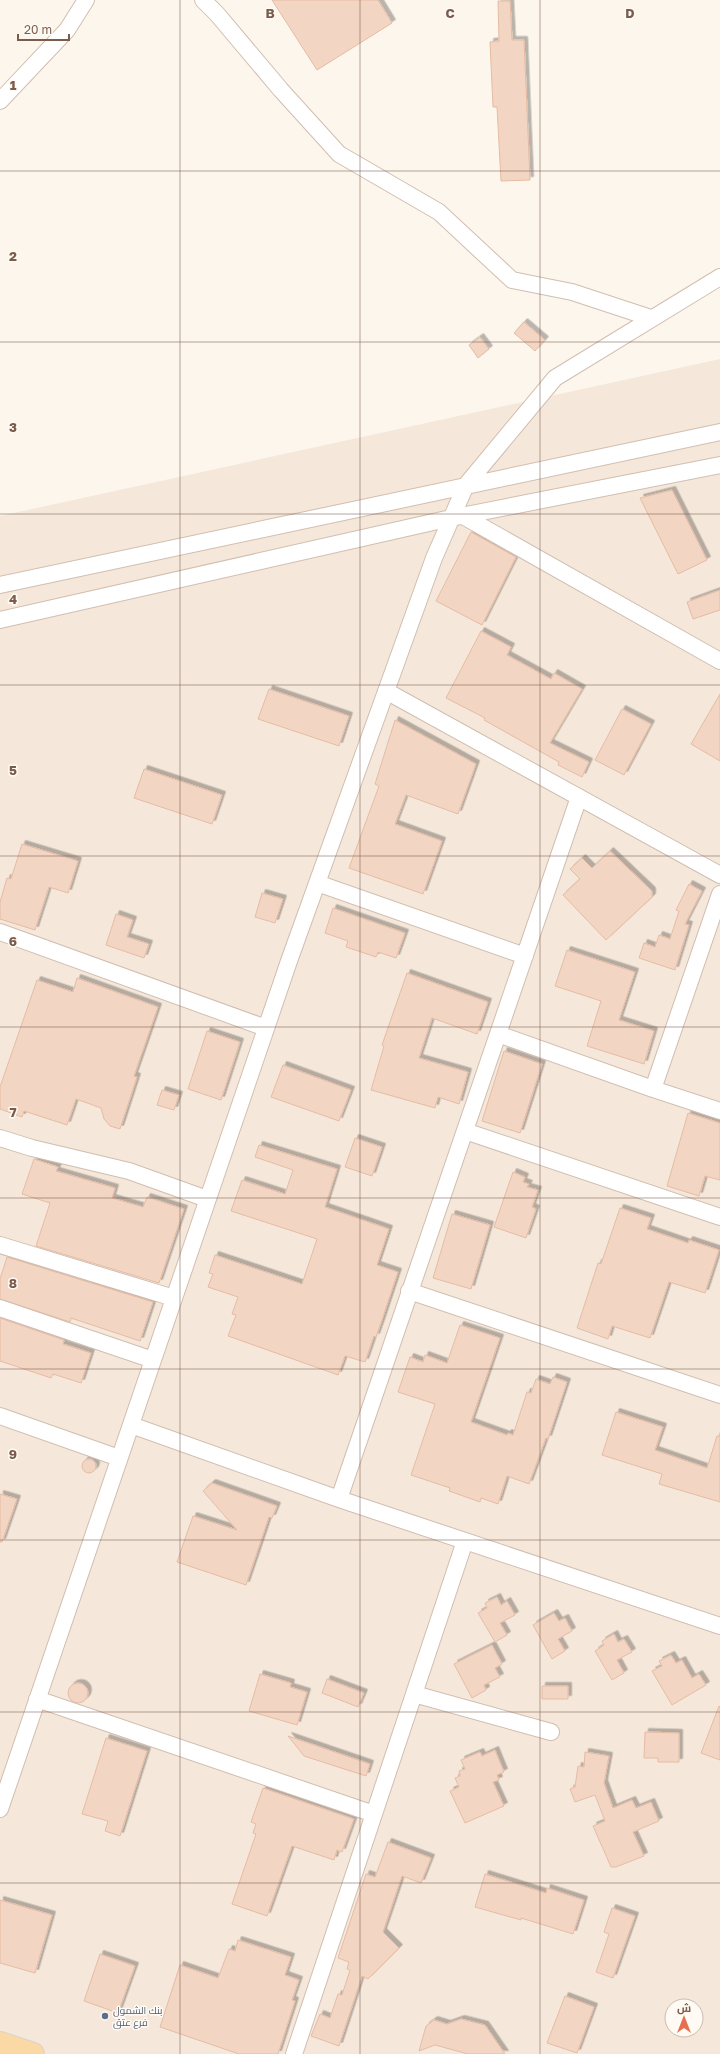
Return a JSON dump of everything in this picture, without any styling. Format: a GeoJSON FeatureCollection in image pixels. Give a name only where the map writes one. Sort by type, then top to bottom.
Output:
{"type":"FeatureCollection","features":[{"type":"Feature","properties":{"kind":"main road"},"geometry":{"type":"LineString","coordinates":[[0,2043],[33,2054]]}},
{"type":"Feature","properties":{"kind":"street"},"geometry":{"type":"LineString","coordinates":[[0,101],[67,30],[86,0]]}},
{"type":"Feature","properties":{"kind":"street"},"geometry":{"type":"LineString","coordinates":[[203,0],[217,14],[281,90],[339,154],[439,212],[512,280],[572,292],[651,318]]}},
{"type":"Feature","properties":{"kind":"street"},"geometry":{"type":"LineString","coordinates":[[0,1809],[207,1199],[317,883],[434,558],[457,517],[466,485],[555,378],[720,277]]}},
{"type":"Feature","properties":{"kind":"street"},"geometry":{"type":"LineString","coordinates":[[4,581],[720,432]]}},
{"type":"Feature","properties":{"kind":"street"},"geometry":{"type":"LineString","coordinates":[[0,620],[457,517],[720,465]]}},
{"type":"Feature","properties":{"kind":"street"},"geometry":{"type":"LineString","coordinates":[[457,517],[720,661]]}},
{"type":"Feature","properties":{"kind":"street"},"geometry":{"type":"LineString","coordinates":[[386,691],[720,875]]}},
{"type":"Feature","properties":{"kind":"street"},"geometry":{"type":"LineString","coordinates":[[338,1499],[579,797]]}},
{"type":"Feature","properties":{"kind":"street"},"geometry":{"type":"LineString","coordinates":[[317,883],[525,956]]}},
{"type":"Feature","properties":{"kind":"street"},"geometry":{"type":"LineString","coordinates":[[653,1089],[720,894]]}},
{"type":"Feature","properties":{"kind":"street"},"geometry":{"type":"LineString","coordinates":[[0,932],[266,1028]]}},
{"type":"Feature","properties":{"kind":"street"},"geometry":{"type":"LineString","coordinates":[[498,1034],[720,1111]]}},
{"type":"Feature","properties":{"kind":"street"},"geometry":{"type":"LineString","coordinates":[[465,1131],[720,1217]]}},
{"type":"Feature","properties":{"kind":"street"},"geometry":{"type":"LineString","coordinates":[[0,1138],[32,1148],[129,1171],[207,1199]]}},
{"type":"Feature","properties":{"kind":"street"},"geometry":{"type":"LineString","coordinates":[[0,1245],[174,1298]]}},
{"type":"Feature","properties":{"kind":"street"},"geometry":{"type":"LineString","coordinates":[[409,1291],[720,1394]]}},
{"type":"Feature","properties":{"kind":"street"},"geometry":{"type":"LineString","coordinates":[[0,1308],[153,1360]]}},
{"type":"Feature","properties":{"kind":"street"},"geometry":{"type":"LineString","coordinates":[[0,1416],[119,1458]]}},
{"type":"Feature","properties":{"kind":"street"},"geometry":{"type":"LineString","coordinates":[[130,1425],[338,1499],[720,1626]]}},
{"type":"Feature","properties":{"kind":"street"},"geometry":{"type":"LineString","coordinates":[[294,2054],[465,1541]]}},
{"type":"Feature","properties":{"kind":"street"},"geometry":{"type":"LineString","coordinates":[[414,1694],[552,1732]]}},
{"type":"Feature","properties":{"kind":"street"},"geometry":{"type":"LineString","coordinates":[[37,1699],[374,1814]]}},
{"type":"Feature","properties":{"kind":"shaded area"},"geometry":{"type":"Polygon","coordinates":[[[720,359],[720,2054],[0,2054],[0,516],[720,359]]]}},
{"type":"Feature","properties":{"kind":"building"},"geometry":{"type":"Polygon","coordinates":[[[272,0],[378,0],[392,23],[317,70],[272,0]]]}},
{"type":"Feature","properties":{"kind":"building"},"geometry":{"type":"Polygon","coordinates":[[[498,1],[510,1],[512,40],[524,40],[530,180],[501,181],[497,107],[493,107],[490,42],[499,41],[498,1]]]}},
{"type":"Feature","properties":{"kind":"building"},"geometry":{"type":"Polygon","coordinates":[[[524,322],[545,340],[535,351],[514,333],[524,322]]]}},
{"type":"Feature","properties":{"kind":"building"},"geometry":{"type":"Polygon","coordinates":[[[480,337],[489,349],[478,358],[469,345],[480,337]]]}},
{"type":"Feature","properties":{"kind":"building"},"geometry":{"type":"Polygon","coordinates":[[[672,490],[707,560],[678,574],[640,498],[672,490]]]}},
{"type":"Feature","properties":{"kind":"building"},"geometry":{"type":"Polygon","coordinates":[[[471,532],[516,557],[482,625],[436,601],[471,532]]]}},
{"type":"Feature","properties":{"kind":"building"},"geometry":{"type":"Polygon","coordinates":[[[720,590],[720,610],[693,619],[687,602],[720,590]]]}},
{"type":"Feature","properties":{"kind":"building"},"geometry":{"type":"Polygon","coordinates":[[[481,631],[511,647],[507,655],[551,679],[554,673],[582,689],[550,743],[589,762],[582,777],[558,765],[559,762],[484,720],[485,718],[446,698],[481,631]]]}},
{"type":"Feature","properties":{"kind":"building"},"geometry":{"type":"Polygon","coordinates":[[[269,689],[349,716],[339,746],[258,719],[269,689]]]}},
{"type":"Feature","properties":{"kind":"building"},"geometry":{"type":"Polygon","coordinates":[[[720,694],[720,761],[691,744],[720,694]]]}},
{"type":"Feature","properties":{"kind":"building"},"geometry":{"type":"Polygon","coordinates":[[[622,709],[651,724],[624,775],[595,760],[622,709]]]}},
{"type":"Feature","properties":{"kind":"building"},"geometry":{"type":"Polygon","coordinates":[[[395,720],[476,764],[458,814],[406,795],[395,824],[442,841],[423,894],[349,868],[379,786],[375,784],[395,720]]]}},
{"type":"Feature","properties":{"kind":"building"},"geometry":{"type":"Polygon","coordinates":[[[144,769],[222,795],[212,824],[134,798],[144,769]]]}},
{"type":"Feature","properties":{"kind":"building"},"geometry":{"type":"Polygon","coordinates":[[[22,844],[78,861],[68,893],[49,887],[35,930],[0,919],[0,902],[7,878],[11,879],[22,844]]]}},
{"type":"Feature","properties":{"kind":"building"},"geometry":{"type":"Polygon","coordinates":[[[610,851],[652,891],[652,897],[606,940],[563,895],[580,879],[570,869],[582,858],[592,868],[610,851]]]}},
{"type":"Feature","properties":{"kind":"building"},"geometry":{"type":"Polygon","coordinates":[[[689,884],[702,891],[685,924],[689,925],[675,970],[639,958],[644,943],[655,947],[659,935],[670,939],[679,911],[676,910],[689,884]]]}},
{"type":"Feature","properties":{"kind":"building"},"geometry":{"type":"Polygon","coordinates":[[[262,893],[283,899],[275,923],[255,917],[262,893]]]}},
{"type":"Feature","properties":{"kind":"building"},"geometry":{"type":"Polygon","coordinates":[[[333,908],[405,933],[396,958],[378,952],[376,957],[346,947],[348,941],[325,933],[333,908]]]}},
{"type":"Feature","properties":{"kind":"building"},"geometry":{"type":"Polygon","coordinates":[[[116,914],[133,920],[127,937],[149,944],[144,958],[106,945],[116,914]]]}},
{"type":"Feature","properties":{"kind":"building"},"geometry":{"type":"Polygon","coordinates":[[[567,950],[635,972],[619,1020],[654,1031],[644,1064],[587,1046],[601,1001],[555,986],[567,950]]]}},
{"type":"Feature","properties":{"kind":"building"},"geometry":{"type":"Polygon","coordinates":[[[407,973],[488,1002],[477,1034],[432,1018],[419,1058],[468,1072],[459,1104],[438,1097],[435,1108],[371,1090],[384,1046],[382,1045],[407,973]]]}},
{"type":"Feature","properties":{"kind":"building"},"geometry":{"type":"Polygon","coordinates":[[[77,978],[158,1007],[134,1076],[137,1077],[120,1129],[110,1126],[104,1119],[101,1108],[76,1099],[67,1125],[24,1111],[22,1117],[0,1109],[0,1087],[37,980],[73,992],[77,978]]]}},
{"type":"Feature","properties":{"kind":"building"},"geometry":{"type":"Polygon","coordinates":[[[207,1031],[240,1042],[221,1100],[188,1089],[207,1031]]]}},
{"type":"Feature","properties":{"kind":"building"},"geometry":{"type":"Polygon","coordinates":[[[504,1051],[542,1064],[520,1133],[482,1121],[504,1051]]]}},
{"type":"Feature","properties":{"kind":"building"},"geometry":{"type":"Polygon","coordinates":[[[283,1065],[351,1090],[339,1121],[271,1097],[283,1065]]]}},
{"type":"Feature","properties":{"kind":"building"},"geometry":{"type":"Polygon","coordinates":[[[162,1090],[179,1095],[174,1110],[157,1105],[162,1090]]]}},
{"type":"Feature","properties":{"kind":"building"},"geometry":{"type":"Polygon","coordinates":[[[688,1113],[720,1123],[720,1180],[705,1176],[699,1196],[667,1186],[688,1113]]]}},
{"type":"Feature","properties":{"kind":"building"},"geometry":{"type":"Polygon","coordinates":[[[355,1138],[382,1147],[372,1176],[345,1167],[355,1138]]]}},
{"type":"Feature","properties":{"kind":"building"},"geometry":{"type":"Polygon","coordinates":[[[259,1145],[337,1169],[325,1207],[389,1229],[377,1265],[398,1272],[382,1320],[376,1337],[374,1336],[365,1362],[345,1356],[338,1375],[228,1336],[236,1315],[232,1314],[238,1297],[208,1287],[213,1274],[209,1273],[215,1255],[302,1284],[317,1239],[231,1211],[242,1180],[285,1194],[293,1170],[255,1157],[259,1145]]]}},
{"type":"Feature","properties":{"kind":"building"},"geometry":{"type":"Polygon","coordinates":[[[34,1159],[58,1167],[56,1171],[115,1188],[112,1198],[143,1207],[147,1197],[184,1209],[159,1283],[36,1246],[50,1203],[22,1194],[34,1159]]]}},
{"type":"Feature","properties":{"kind":"building"},"geometry":{"type":"Polygon","coordinates":[[[513,1172],[525,1177],[523,1182],[529,1184],[527,1187],[538,1190],[532,1207],[536,1209],[526,1238],[494,1227],[513,1172]]]}},
{"type":"Feature","properties":{"kind":"building"},"geometry":{"type":"Polygon","coordinates":[[[620,1208],[651,1218],[647,1229],[688,1243],[689,1240],[719,1250],[705,1293],[669,1282],[650,1338],[612,1326],[608,1339],[577,1328],[598,1263],[601,1264],[620,1208]]]}},
{"type":"Feature","properties":{"kind":"building"},"geometry":{"type":"Polygon","coordinates":[[[452,1214],[490,1225],[471,1289],[433,1278],[452,1214]]]}},
{"type":"Feature","properties":{"kind":"building"},"geometry":{"type":"Polygon","coordinates":[[[7,1257],[153,1302],[140,1341],[71,1318],[70,1322],[0,1299],[0,1279],[7,1257]]]}},
{"type":"Feature","properties":{"kind":"building"},"geometry":{"type":"Polygon","coordinates":[[[0,1318],[64,1340],[63,1344],[91,1353],[81,1383],[53,1374],[51,1378],[0,1361],[0,1318]]]}},
{"type":"Feature","properties":{"kind":"building"},"geometry":{"type":"Polygon","coordinates":[[[460,1325],[500,1338],[471,1422],[507,1435],[508,1433],[513,1435],[527,1392],[531,1393],[536,1379],[550,1384],[553,1377],[567,1382],[548,1439],[546,1438],[529,1484],[507,1476],[498,1504],[481,1498],[480,1502],[449,1491],[450,1488],[411,1475],[435,1404],[398,1392],[410,1357],[423,1362],[425,1355],[447,1363],[460,1325]]]}},
{"type":"Feature","properties":{"kind":"building"},"geometry":{"type":"Polygon","coordinates":[[[616,1412],[663,1427],[655,1450],[707,1468],[717,1436],[720,1436],[720,1502],[659,1484],[662,1474],[602,1455],[616,1412]]]}},
{"type":"Feature","properties":{"kind":"building"},"geometry":{"type":"Polygon","coordinates":[[[89,1459],[94,1461],[96,1466],[94,1471],[89,1473],[84,1471],[82,1466],[84,1461],[89,1459]]]}},
{"type":"Feature","properties":{"kind":"building"},"geometry":{"type":"Polygon","coordinates":[[[212,1483],[277,1506],[272,1518],[269,1517],[246,1585],[177,1562],[193,1516],[237,1530],[203,1491],[212,1483]]]}},
{"type":"Feature","properties":{"kind":"building"},"geometry":{"type":"Polygon","coordinates":[[[0,1494],[17,1499],[2,1542],[0,1542],[0,1494]]]}},
{"type":"Feature","properties":{"kind":"building"},"geometry":{"type":"Polygon","coordinates":[[[497,1597],[501,1605],[507,1601],[515,1615],[500,1623],[507,1635],[495,1642],[478,1613],[487,1608],[485,1603],[497,1597]]]}},
{"type":"Feature","properties":{"kind":"building"},"geometry":{"type":"Polygon","coordinates":[[[554,1613],[559,1621],[565,1618],[572,1631],[558,1639],[565,1651],[552,1659],[533,1625],[554,1613]]]}},
{"type":"Feature","properties":{"kind":"building"},"geometry":{"type":"Polygon","coordinates":[[[614,1634],[618,1642],[624,1639],[632,1652],[617,1660],[624,1673],[612,1680],[595,1651],[604,1645],[602,1641],[614,1634]]]}},
{"type":"Feature","properties":{"kind":"building"},"geometry":{"type":"Polygon","coordinates":[[[492,1645],[502,1664],[495,1668],[500,1677],[484,1685],[486,1690],[472,1698],[454,1664],[492,1645]]]}},
{"type":"Feature","properties":{"kind":"building"},"geometry":{"type":"Polygon","coordinates":[[[671,1655],[676,1663],[682,1660],[692,1678],[699,1674],[706,1685],[672,1705],[652,1671],[662,1666],[659,1661],[671,1655]]]}},
{"type":"Feature","properties":{"kind":"building"},"geometry":{"type":"Polygon","coordinates":[[[260,1674],[291,1683],[290,1687],[307,1692],[297,1725],[249,1711],[260,1674]]]}},
{"type":"Feature","properties":{"kind":"building"},"geometry":{"type":"Polygon","coordinates":[[[327,1679],[364,1693],[358,1707],[322,1693],[327,1679]]]}},
{"type":"Feature","properties":{"kind":"building"},"geometry":{"type":"Polygon","coordinates":[[[78,1683],[85,1686],[88,1693],[85,1700],[78,1703],[71,1700],[68,1693],[71,1686],[78,1683]]]}},
{"type":"Feature","properties":{"kind":"building"},"geometry":{"type":"Polygon","coordinates":[[[542,1686],[568,1686],[568,1699],[542,1699],[542,1686]]]}},
{"type":"Feature","properties":{"kind":"building"},"geometry":{"type":"Polygon","coordinates":[[[719,1706],[720,1707],[720,1760],[701,1753],[719,1706]]]}},
{"type":"Feature","properties":{"kind":"building"},"geometry":{"type":"Polygon","coordinates":[[[645,1732],[679,1733],[679,1762],[658,1762],[658,1758],[644,1758],[645,1732]]]}},
{"type":"Feature","properties":{"kind":"building"},"geometry":{"type":"Polygon","coordinates":[[[288,1736],[370,1764],[366,1776],[304,1756],[288,1736]]]}},
{"type":"Feature","properties":{"kind":"building"},"geometry":{"type":"Polygon","coordinates":[[[106,1738],[147,1751],[120,1836],[105,1831],[108,1821],[82,1814],[106,1738]]]}},
{"type":"Feature","properties":{"kind":"building"},"geometry":{"type":"Polygon","coordinates":[[[495,1750],[504,1772],[497,1775],[499,1780],[493,1782],[504,1806],[465,1823],[450,1791],[459,1787],[455,1778],[460,1776],[459,1771],[465,1769],[461,1760],[480,1752],[482,1756],[495,1750]]]}},
{"type":"Feature","properties":{"kind":"building"},"geometry":{"type":"Polygon","coordinates":[[[585,1752],[609,1756],[604,1783],[613,1808],[632,1800],[636,1808],[651,1802],[659,1821],[633,1832],[644,1856],[616,1867],[611,1867],[593,1826],[605,1821],[595,1795],[575,1802],[570,1789],[575,1787],[578,1766],[584,1767],[585,1752]]]}},
{"type":"Feature","properties":{"kind":"building"},"geometry":{"type":"Polygon","coordinates":[[[263,1788],[354,1819],[342,1852],[337,1850],[334,1860],[292,1846],[267,1916],[232,1904],[256,1834],[253,1833],[256,1824],[251,1822],[263,1788]]]}},
{"type":"Feature","properties":{"kind":"building"},"geometry":{"type":"Polygon","coordinates":[[[388,1842],[431,1858],[421,1883],[402,1876],[383,1932],[399,1948],[368,1979],[362,1976],[339,2046],[311,2036],[320,2014],[330,2018],[338,1994],[342,1995],[350,1970],[347,1969],[349,1962],[338,1958],[366,1874],[375,1877],[388,1842]]]}},
{"type":"Feature","properties":{"kind":"building"},"geometry":{"type":"Polygon","coordinates":[[[485,1874],[546,1893],[547,1888],[584,1900],[573,1934],[521,1918],[521,1920],[475,1907],[485,1874]]]}},
{"type":"Feature","properties":{"kind":"building"},"geometry":{"type":"Polygon","coordinates":[[[0,1900],[52,1915],[35,1973],[0,1963],[0,1900]]]}},
{"type":"Feature","properties":{"kind":"building"},"geometry":{"type":"Polygon","coordinates":[[[612,1908],[635,1916],[613,1978],[596,1972],[609,1934],[604,1932],[612,1908]]]}},
{"type":"Feature","properties":{"kind":"building"},"geometry":{"type":"Polygon","coordinates":[[[238,1940],[291,1957],[285,1975],[299,1980],[292,2000],[295,2001],[278,2054],[239,2054],[160,2027],[180,1965],[218,1978],[229,1949],[235,1951],[238,1940]]]}},
{"type":"Feature","properties":{"kind":"building"},"geometry":{"type":"Polygon","coordinates":[[[100,1954],[135,1966],[118,2013],[84,2001],[100,1954]]]}},
{"type":"Feature","properties":{"kind":"building"},"geometry":{"type":"Polygon","coordinates":[[[565,1996],[594,2007],[577,2053],[547,2043],[565,1996]]]}},
{"type":"Feature","properties":{"kind":"building"},"geometry":{"type":"Polygon","coordinates":[[[461,2019],[485,2025],[505,2054],[468,2054],[435,2045],[419,2051],[426,2026],[434,2020],[447,2024],[461,2019]]]}},
{"type":"Feature","properties":{"kind":"place","name":"بنك الشمول فرع عتق"},"geometry":{"type":"Point","coordinates":[105,2016]}}]}
